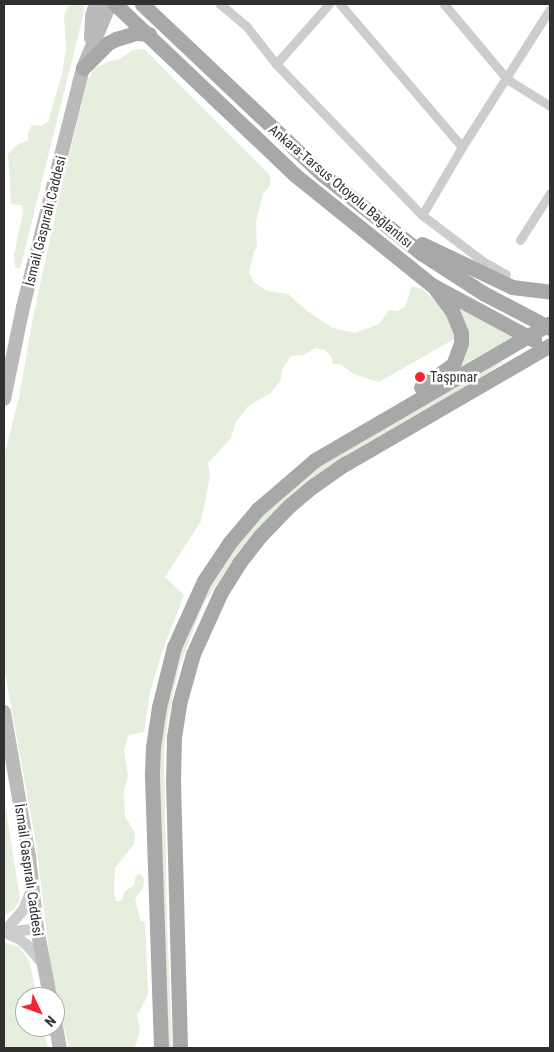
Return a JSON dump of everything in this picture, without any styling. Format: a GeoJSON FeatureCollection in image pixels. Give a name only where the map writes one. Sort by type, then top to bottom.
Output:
{"type":"FeatureCollection","features":[{"type":"Feature","properties":{"kind":"main road","name":"İsmail Gaspıralı Caddesi"},"geometry":{"type":"LineString","coordinates":[[91,44],[92,16],[96,4]]}},
{"type":"Feature","properties":{"kind":"main road","name":"İsmail Gaspıralı Caddesi"},"geometry":{"type":"LineString","coordinates":[[4,399],[23,307],[83,68],[91,44],[110,4]]}},
{"type":"Feature","properties":{"kind":"main road","name":"Ankara-Tarsus Otoyolu Bağlantısı"},"geometry":{"type":"LineString","coordinates":[[116,4],[295,175],[432,285],[548,346]]}},
{"type":"Feature","properties":{"kind":"main road","name":"Ankara-Tarsus Otoyolu Bağlantısı"},"geometry":{"type":"LineString","coordinates":[[142,4],[269,126],[322,174],[384,224],[452,274],[549,326]]}},
{"type":"Feature","properties":{"kind":"main road"},"geometry":{"type":"LineString","coordinates":[[83,68],[108,44],[116,39],[136,33],[149,34]]}},
{"type":"Feature","properties":{"kind":"main road"},"geometry":{"type":"LineString","coordinates":[[384,224],[454,261],[512,287],[550,292]]}},
{"type":"Feature","properties":{"kind":"main road"},"geometry":{"type":"LineString","coordinates":[[161,1048],[152,762],[156,724],[166,674],[189,610],[204,581],[230,542],[272,495],[303,469],[452,365],[461,343],[461,333],[452,311],[432,285]]}},
{"type":"Feature","properties":{"kind":"main road"},"geometry":{"type":"LineString","coordinates":[[334,448],[527,336],[549,326]]}},
{"type":"Feature","properties":{"kind":"main road"},"geometry":{"type":"LineString","coordinates":[[180,1048],[173,783],[174,737],[186,675],[199,636],[215,604],[239,563],[260,536],[289,506],[313,486],[345,464],[548,346]]}},
{"type":"Feature","properties":{"kind":"main road","name":"İsmail Gaspıralı Caddesi"},"geometry":{"type":"LineString","coordinates":[[4,712],[37,928],[48,987]]}},
{"type":"Feature","properties":{"kind":"street"},"geometry":{"type":"LineString","coordinates":[[222,4],[247,27],[276,64],[422,215],[476,256],[506,274]]}},
{"type":"Feature","properties":{"kind":"street"},"geometry":{"type":"LineString","coordinates":[[276,64],[329,4]]}},
{"type":"Feature","properties":{"kind":"street"},"geometry":{"type":"LineString","coordinates":[[340,4],[462,147]]}},
{"type":"Feature","properties":{"kind":"street"},"geometry":{"type":"LineString","coordinates":[[446,4],[507,79],[550,106]]}},
{"type":"Feature","properties":{"kind":"street"},"geometry":{"type":"LineString","coordinates":[[422,215],[462,147],[550,9]]}},
{"type":"Feature","properties":{"kind":"street"},"geometry":{"type":"LineString","coordinates":[[520,240],[550,193]]}},
{"type":"Feature","properties":{"kind":"street"},"geometry":{"type":"LineString","coordinates":[[4,932],[23,909],[32,886]]}},
{"type":"Feature","properties":{"kind":"street"},"geometry":{"type":"LineString","coordinates":[[4,932],[37,928]]}},
{"type":"Feature","properties":{"kind":"street"},"geometry":{"type":"LineString","coordinates":[[4,932],[28,945],[44,966]]}},
{"type":"Feature","properties":{"kind":"green space"},"geometry":{"type":"Polygon","coordinates":[[[69,4],[84,4],[84,12],[20,269],[15,267],[14,256],[23,211],[21,205],[11,204],[8,154],[17,145],[28,140],[28,133],[32,125],[41,126],[48,122],[62,74],[66,49],[64,16],[69,4]]]}},
{"type":"Feature","properties":{"kind":"green space"},"geometry":{"type":"Polygon","coordinates":[[[144,49],[270,175],[270,185],[263,194],[256,222],[257,247],[254,251],[249,272],[255,283],[267,291],[288,294],[307,311],[333,328],[355,333],[379,324],[389,310],[397,311],[405,307],[412,286],[422,289],[436,302],[455,328],[456,338],[379,382],[354,374],[340,364],[333,364],[331,356],[325,350],[316,348],[303,355],[291,356],[283,368],[280,381],[271,393],[248,406],[236,422],[231,438],[208,463],[210,477],[201,521],[165,577],[184,595],[161,655],[150,693],[144,732],[129,735],[124,750],[128,776],[124,791],[125,816],[135,833],[134,844],[115,868],[114,893],[116,901],[121,901],[125,891],[134,885],[136,875],[141,874],[144,879],[143,888],[135,899],[140,920],[145,922],[148,995],[137,1016],[140,1028],[138,1039],[134,1048],[69,1048],[65,1032],[65,987],[54,987],[52,978],[36,844],[4,667],[4,456],[19,397],[33,317],[62,184],[88,79],[95,68],[107,62],[118,60],[133,50],[144,49]]]}},
{"type":"Feature","properties":{"kind":"green space"},"geometry":{"type":"Polygon","coordinates":[[[455,306],[512,337],[446,375],[460,363],[455,306]]]}},
{"type":"Feature","properties":{"kind":"green space"},"geometry":{"type":"Polygon","coordinates":[[[501,359],[503,362],[480,378],[346,455],[239,551],[204,603],[179,667],[168,718],[164,751],[167,919],[172,1048],[166,1048],[159,745],[174,661],[195,608],[228,556],[267,510],[284,494],[324,462],[501,359]]]}},
{"type":"Feature","properties":{"kind":"green space"},"geometry":{"type":"Polygon","coordinates":[[[4,796],[20,900],[14,909],[4,916],[4,796]]]}},
{"type":"Feature","properties":{"kind":"green space"},"geometry":{"type":"Polygon","coordinates":[[[4,942],[19,947],[29,960],[35,987],[15,987],[15,1037],[45,1037],[48,1048],[4,1048],[4,942]]]}},
{"type":"Feature","properties":{"kind":"place","name":"Taşpınar"},"geometry":{"type":"Point","coordinates":[420,377]}}]}
